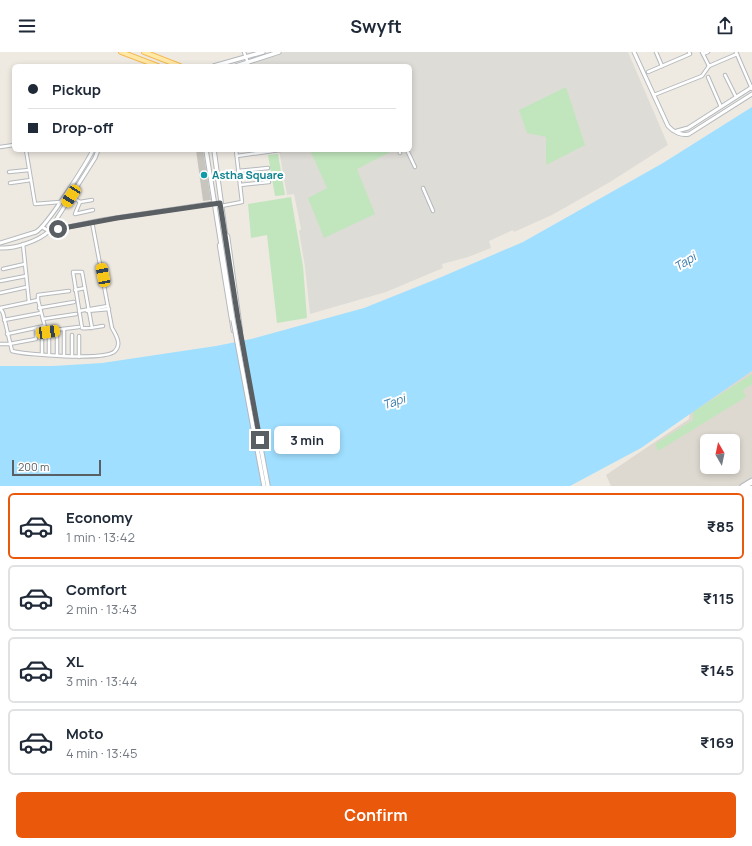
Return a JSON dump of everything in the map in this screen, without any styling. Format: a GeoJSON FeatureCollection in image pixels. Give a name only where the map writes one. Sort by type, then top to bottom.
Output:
{"type":"FeatureCollection","features":[{"type":"Feature","properties":{"kind":"main road"},"geometry":{"type":"LineString","coordinates":[[121,52],[153,64]]}},
{"type":"Feature","properties":{"kind":"main road"},"geometry":{"type":"LineString","coordinates":[[144,52],[175,64]]}},
{"type":"Feature","properties":{"kind":"main road"},"geometry":{"type":"LineString","coordinates":[[221,64],[263,52]]}},
{"type":"Feature","properties":{"kind":"main road"},"geometry":{"type":"LineString","coordinates":[[244,64],[279,52]]}},
{"type":"Feature","properties":{"kind":"main road"},"geometry":{"type":"LineString","coordinates":[[206,152],[222,233],[235,319],[264,486]]}},
{"type":"Feature","properties":{"kind":"main road"},"geometry":{"type":"LineString","coordinates":[[214,152],[221,204],[222,233]]}},
{"type":"Feature","properties":{"kind":"main road"},"geometry":{"type":"LineString","coordinates":[[215,203],[221,204]]}},
{"type":"Feature","properties":{"kind":"main road"},"geometry":{"type":"LineString","coordinates":[[235,319],[268,486]]}},
{"type":"Feature","properties":{"kind":"street"},"geometry":{"type":"LineString","coordinates":[[244,52],[248,63]]}},
{"type":"Feature","properties":{"kind":"street"},"geometry":{"type":"LineString","coordinates":[[634,52],[668,126],[682,135],[689,134],[752,94]]}},
{"type":"Feature","properties":{"kind":"street"},"geometry":{"type":"LineString","coordinates":[[656,52],[662,66]]}},
{"type":"Feature","properties":{"kind":"street"},"geometry":{"type":"LineString","coordinates":[[648,72],[690,54],[689,52]]}},
{"type":"Feature","properties":{"kind":"street"},"geometry":{"type":"LineString","coordinates":[[708,52],[702,53],[709,66]]}},
{"type":"Feature","properties":{"kind":"street"},"geometry":{"type":"LineString","coordinates":[[654,95],[699,78],[709,66],[736,53],[752,88],[688,128],[675,131]]}},
{"type":"Feature","properties":{"kind":"street"},"geometry":{"type":"LineString","coordinates":[[725,75],[736,97]]}},
{"type":"Feature","properties":{"kind":"street"},"geometry":{"type":"LineString","coordinates":[[708,77],[721,107]]}},
{"type":"Feature","properties":{"kind":"street"},"geometry":{"type":"LineString","coordinates":[[0,147],[12,145]]}},
{"type":"Feature","properties":{"kind":"street"},"geometry":{"type":"LineString","coordinates":[[26,152],[36,205],[60,202]]}},
{"type":"Feature","properties":{"kind":"street"},"geometry":{"type":"LineString","coordinates":[[0,243],[36,232],[42,228],[92,152]]}},
{"type":"Feature","properties":{"kind":"street"},"geometry":{"type":"LineString","coordinates":[[0,248],[40,239],[49,231],[95,158],[97,152]]}},
{"type":"Feature","properties":{"kind":"street"},"geometry":{"type":"LineString","coordinates":[[221,204],[242,203],[236,152]]}},
{"type":"Feature","properties":{"kind":"street"},"geometry":{"type":"LineString","coordinates":[[237,156],[266,152]]}},
{"type":"Feature","properties":{"kind":"street"},"geometry":{"type":"LineString","coordinates":[[408,152],[414,167]]}},
{"type":"Feature","properties":{"kind":"street"},"geometry":{"type":"LineString","coordinates":[[238,171],[268,168]]}},
{"type":"Feature","properties":{"kind":"street"},"geometry":{"type":"LineString","coordinates":[[9,172],[29,170]]}},
{"type":"Feature","properties":{"kind":"street"},"geometry":{"type":"LineString","coordinates":[[10,183],[31,180]]}},
{"type":"Feature","properties":{"kind":"street"},"geometry":{"type":"LineString","coordinates":[[240,185],[269,182]]}},
{"type":"Feature","properties":{"kind":"street"},"geometry":{"type":"LineString","coordinates":[[424,188],[433,211]]}},
{"type":"Feature","properties":{"kind":"street"},"geometry":{"type":"LineString","coordinates":[[71,196],[80,202],[92,200]]}},
{"type":"Feature","properties":{"kind":"street"},"geometry":{"type":"LineString","coordinates":[[80,202],[75,214],[93,210]]}},
{"type":"Feature","properties":{"kind":"street"},"geometry":{"type":"LineString","coordinates":[[42,228],[49,231],[92,222],[215,203]]}},
{"type":"Feature","properties":{"kind":"street"},"geometry":{"type":"LineString","coordinates":[[38,300],[0,308],[11,350],[15,352],[79,357],[111,354],[116,350],[118,339],[112,328],[92,222]]}},
{"type":"Feature","properties":{"kind":"street"},"geometry":{"type":"LineString","coordinates":[[222,233],[228,236],[242,330],[233,332],[218,238],[222,233]]}},
{"type":"Feature","properties":{"kind":"street"},"geometry":{"type":"LineString","coordinates":[[23,244],[29,302]]}},
{"type":"Feature","properties":{"kind":"street"},"geometry":{"type":"LineString","coordinates":[[3,269],[25,264]]}},
{"type":"Feature","properties":{"kind":"street"},"geometry":{"type":"LineString","coordinates":[[92,328],[82,272],[74,272],[75,290],[82,328],[92,328],[103,326]]}},
{"type":"Feature","properties":{"kind":"street"},"geometry":{"type":"LineString","coordinates":[[0,281],[26,276]]}},
{"type":"Feature","properties":{"kind":"street"},"geometry":{"type":"LineString","coordinates":[[0,293],[27,287]]}},
{"type":"Feature","properties":{"kind":"street"},"geometry":{"type":"LineString","coordinates":[[75,290],[85,288]]}},
{"type":"Feature","properties":{"kind":"street"},"geometry":{"type":"LineString","coordinates":[[69,291],[38,295],[39,308],[44,326],[48,332],[79,327]]}},
{"type":"Feature","properties":{"kind":"street"},"geometry":{"type":"LineString","coordinates":[[39,308],[74,302]]}},
{"type":"Feature","properties":{"kind":"street"},"geometry":{"type":"LineString","coordinates":[[79,311],[108,308]]}},
{"type":"Feature","properties":{"kind":"street"},"geometry":{"type":"LineString","coordinates":[[4,320],[41,313]]}},
{"type":"Feature","properties":{"kind":"street"},"geometry":{"type":"LineString","coordinates":[[43,319],[76,314]]}},
{"type":"Feature","properties":{"kind":"street"},"geometry":{"type":"LineString","coordinates":[[7,334],[44,326]]}},
{"type":"Feature","properties":{"kind":"street"},"geometry":{"type":"LineString","coordinates":[[0,344],[9,344],[36,339],[36,328]]}},
{"type":"Feature","properties":{"kind":"street"},"geometry":{"type":"LineString","coordinates":[[64,329],[64,356]]}},
{"type":"Feature","properties":{"kind":"street"},"geometry":{"type":"LineString","coordinates":[[42,334],[42,354]]}},
{"type":"Feature","properties":{"kind":"street"},"geometry":{"type":"LineString","coordinates":[[57,335],[57,355]]}},
{"type":"Feature","properties":{"kind":"street"},"geometry":{"type":"LineString","coordinates":[[72,335],[72,356]]}},
{"type":"Feature","properties":{"kind":"street"},"geometry":{"type":"LineString","coordinates":[[49,336],[49,355]]}},
{"type":"Feature","properties":{"kind":"street"},"geometry":{"type":"LineString","coordinates":[[79,336],[79,357]]}},
{"type":"Feature","properties":{"kind":"street"},"geometry":{"type":"LineString","coordinates":[[742,486],[752,481]]}},
{"type":"Feature","properties":{"kind":"street"},"geometry":{"type":"LineString","coordinates":[[746,486],[752,481]]}},
{"type":"Feature","properties":{"kind":"shaded area"},"geometry":{"type":"Polygon","coordinates":[[[284,52],[628,52],[668,145],[610,182],[552,215],[514,232],[513,230],[489,241],[491,248],[468,257],[442,264],[443,268],[386,292],[310,314],[305,267],[299,231],[301,229],[294,194],[287,195],[279,152],[412,152],[412,64],[254,63],[284,52]]]}},
{"type":"Feature","properties":{"kind":"shaded area"},"geometry":{"type":"Polygon","coordinates":[[[752,371],[752,482],[746,486],[611,486],[606,475],[689,419],[690,411],[752,371]]]}},
{"type":"Feature","properties":{"kind":"green space"},"geometry":{"type":"Polygon","coordinates":[[[566,87],[585,145],[546,165],[546,137],[527,133],[519,110],[566,87]]]}},
{"type":"Feature","properties":{"kind":"green space"},"geometry":{"type":"Polygon","coordinates":[[[311,152],[390,152],[357,169],[375,214],[324,238],[308,198],[327,188],[311,152]]]}},
{"type":"Feature","properties":{"kind":"green space"},"geometry":{"type":"Polygon","coordinates":[[[278,154],[285,195],[275,196],[268,155],[278,154]]]}},
{"type":"Feature","properties":{"kind":"green space"},"geometry":{"type":"Polygon","coordinates":[[[291,197],[303,266],[307,318],[277,323],[267,235],[251,238],[248,204],[291,197]]]}},
{"type":"Feature","properties":{"kind":"green space"},"geometry":{"type":"Polygon","coordinates":[[[752,374],[752,384],[743,390],[746,397],[658,451],[655,444],[693,420],[693,412],[752,374]]]}},
{"type":"Feature","properties":{"kind":"water","name":"Tapi"},"geometry":{"type":"Polygon","coordinates":[[[752,107],[752,371],[641,448],[570,486],[0,486],[0,366],[53,366],[102,363],[216,346],[251,339],[364,308],[523,242],[663,163],[752,107]]]}},
{"type":"Feature","properties":{"kind":"building","name":"Astha Square"},"geometry":{"type":"Polygon","coordinates":[[[196,152],[203,152],[211,200],[203,201],[196,152]]]}},
{"type":"Feature","properties":{"kind":"place","name":"Astha Square"},"geometry":{"type":"Point","coordinates":[204,175]}},
{"type":"Feature","properties":{"kind":"route"},"geometry":{"type":"LineString","coordinates":[[58,229],[102,220],[220,203],[238,319],[260,440]]}}]}
